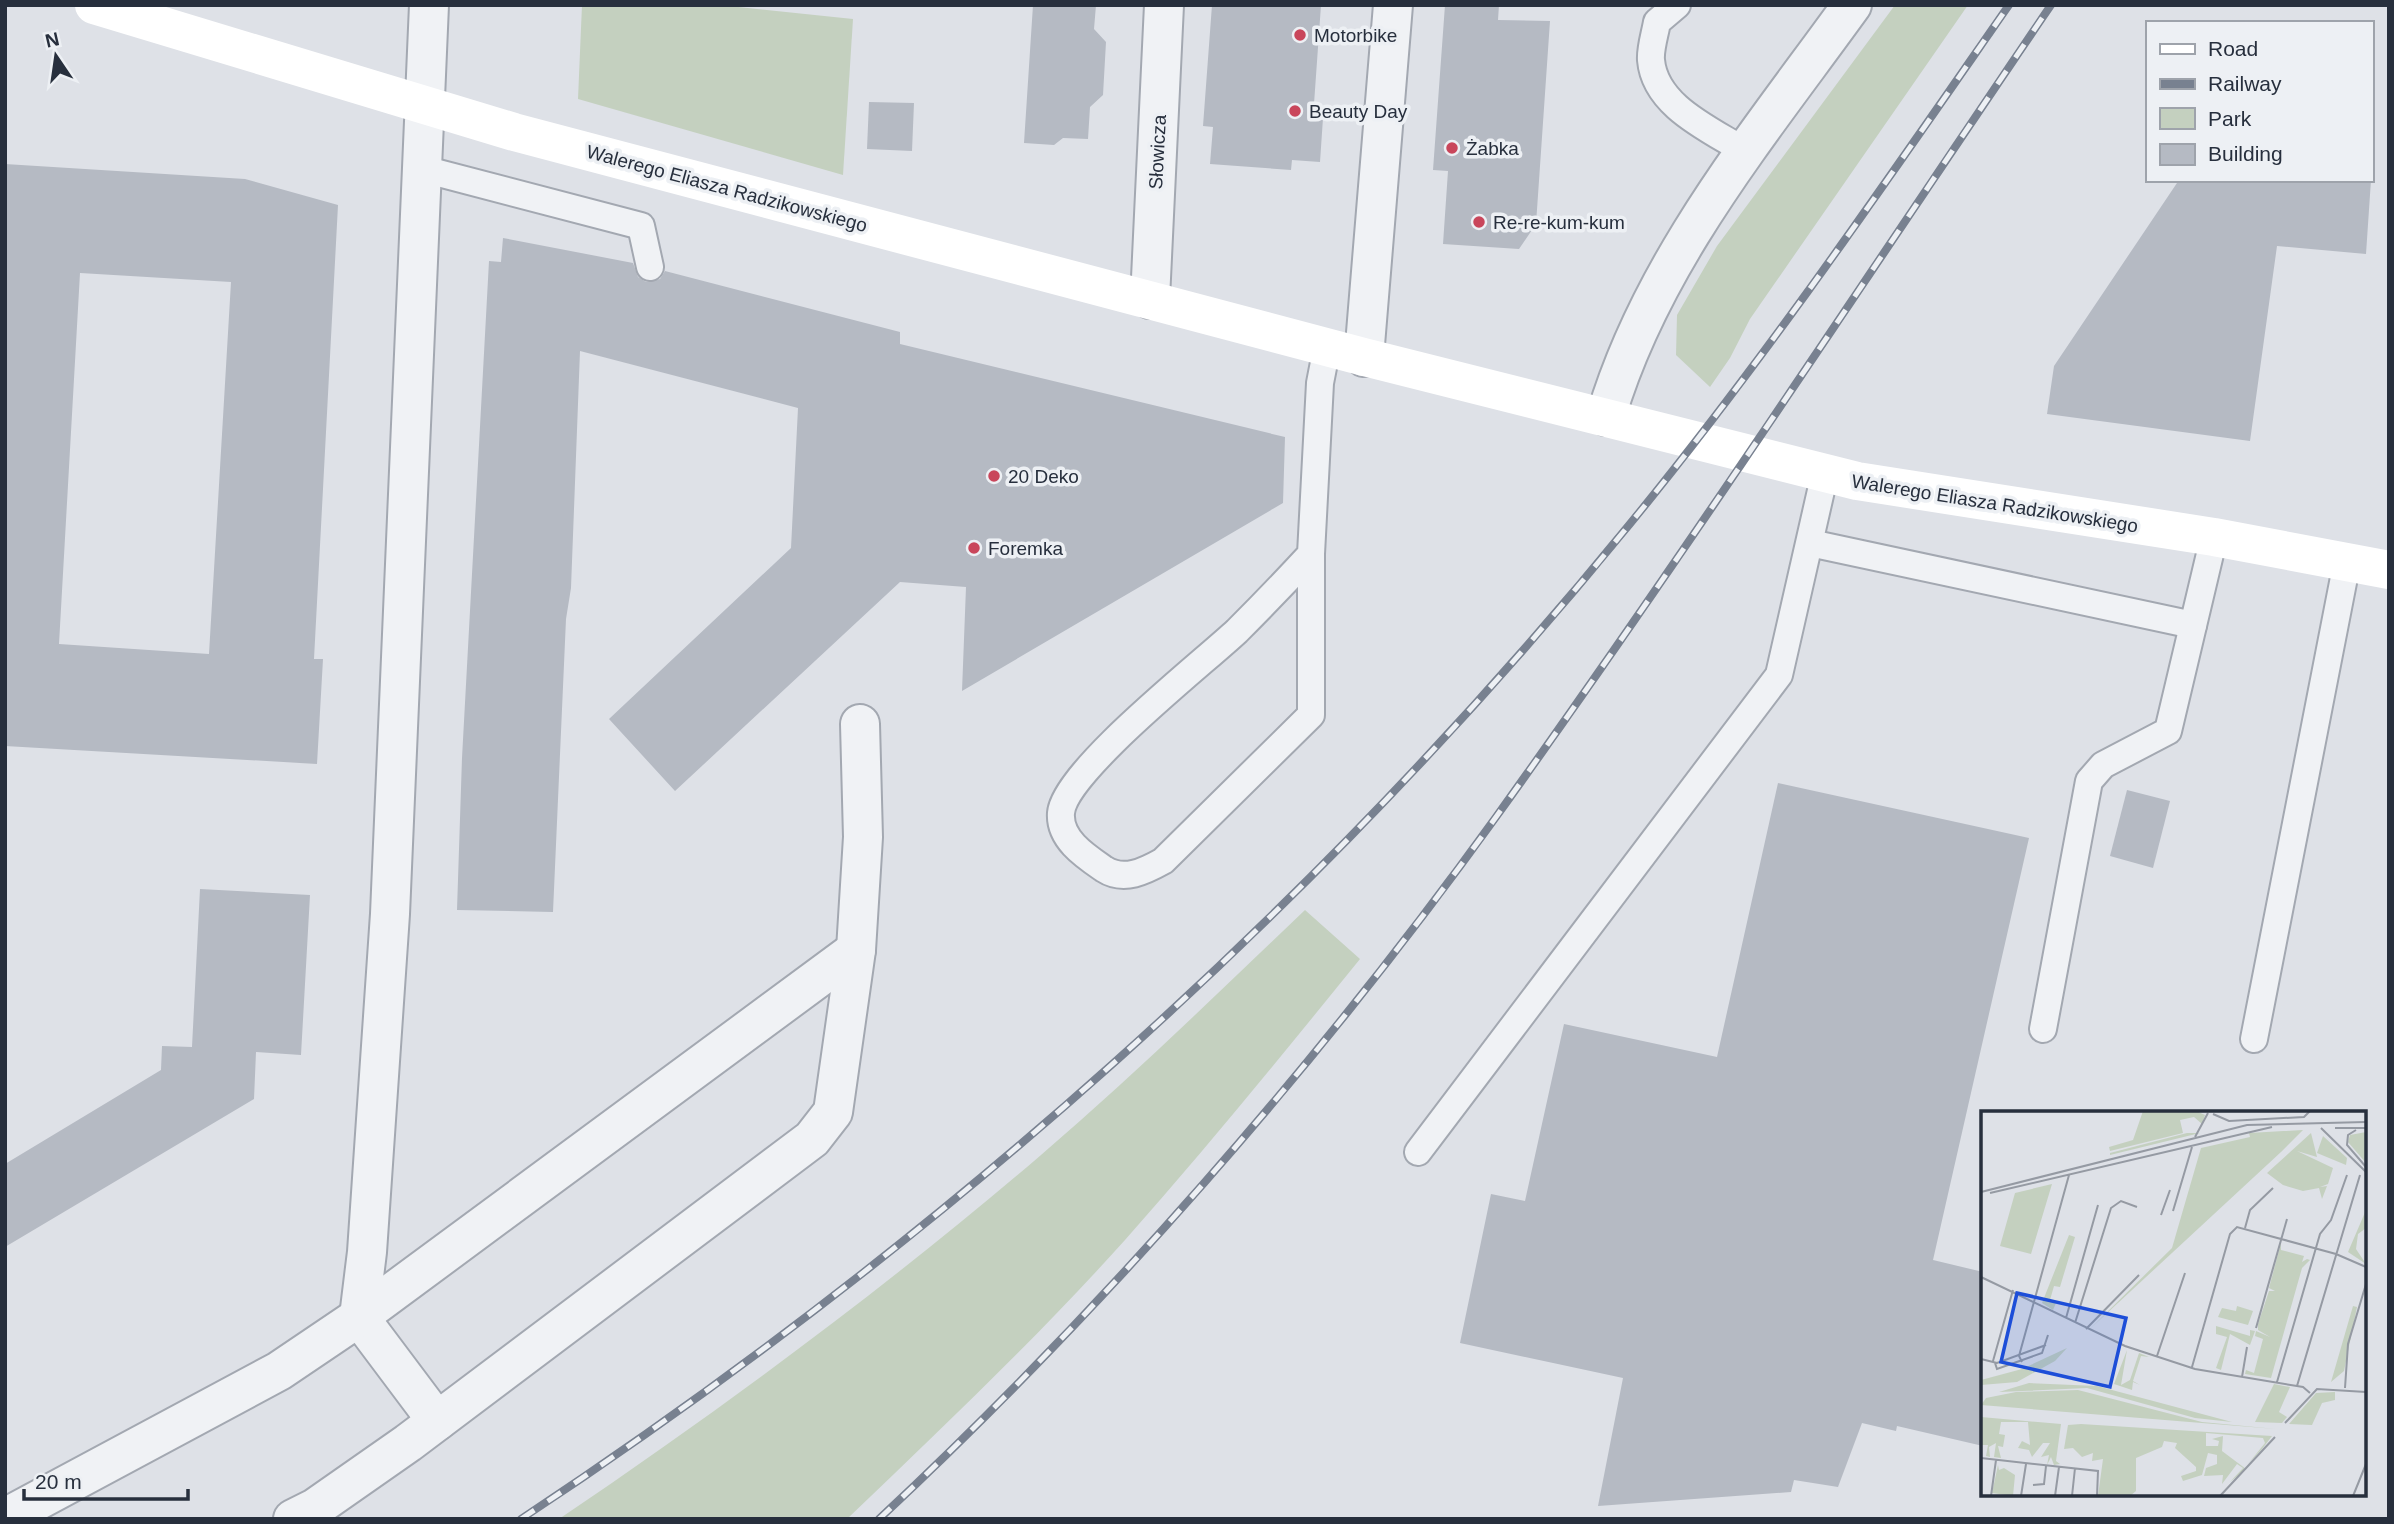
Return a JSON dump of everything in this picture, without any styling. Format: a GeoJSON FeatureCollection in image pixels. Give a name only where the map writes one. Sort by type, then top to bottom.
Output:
{"type":"FeatureCollection","features":[{"type":"Feature","properties":{"kind":"street","name":"Walerego Eliasza Radzikowskiego"},"geometry":{"type":"LineString","coordinates":[[94,5],[514,132],[1364,357],[1825,473],[1956,499],[2214,537],[2389,570]]}},
{"type":"Feature","properties":{"kind":"street"},"geometry":{"type":"LineString","coordinates":[[429,5],[390,914],[367,1252],[359,1317],[437,1421]]}},
{"type":"Feature","properties":{"kind":"street","name":"Słowicza"},"geometry":{"type":"LineString","coordinates":[[1150,299],[1164,5]]}},
{"type":"Feature","properties":{"kind":"street"},"geometry":{"type":"LineString","coordinates":[[1364,357],[1393,5]]}},
{"type":"Feature","properties":{"kind":"street"},"geometry":{"type":"LineString","coordinates":[[1606,416],[1641,320],[1673,260],[1746,152],[1852,5]]}},
{"type":"Feature","properties":{"kind":"street"},"geometry":{"type":"LineString","coordinates":[[293,1519],[314,1508],[437,1421],[812,1139],[833,1112],[856,950],[863,837],[860,724]]}},
{"type":"Feature","properties":{"kind":"street"},"geometry":{"type":"LineString","coordinates":[[5,1518],[279,1371],[359,1317],[856,950]]}},
{"type":"Feature","properties":{"kind":"lane"},"geometry":{"type":"LineString","coordinates":[[1677,5],[1657,22],[1651,60],[1663,93],[1686,114],[1746,152]]}},
{"type":"Feature","properties":{"kind":"lane"},"geometry":{"type":"LineString","coordinates":[[423,169],[641,226],[650,267]]}},
{"type":"Feature","properties":{"kind":"lane"},"geometry":{"type":"LineString","coordinates":[[1311,554],[1237,630],[1088,768],[1065,796],[1061,814],[1064,833],[1084,855],[1110,873],[1127,876],[1144,872],[1163,861],[1311,715],[1311,554],[1320,383],[1326,347]]}},
{"type":"Feature","properties":{"kind":"lane"},"geometry":{"type":"LineString","coordinates":[[1419,1152],[1779,675],[1825,473]]}},
{"type":"Feature","properties":{"kind":"lane"},"geometry":{"type":"LineString","coordinates":[[2043,1029],[2089,781],[2103,765],[2168,731],[2214,537]]}},
{"type":"Feature","properties":{"kind":"lane"},"geometry":{"type":"LineString","coordinates":[[1810,543],[2193,625]]}},
{"type":"Feature","properties":{"kind":"lane"},"geometry":{"type":"LineString","coordinates":[[2254,1039],[2347,562]]}},
{"type":"Feature","properties":{"kind":"green space"},"geometry":{"type":"Polygon","coordinates":[[[582,5],[720,5],[853,19],[843,175],[578,99],[582,5]]]}},
{"type":"Feature","properties":{"kind":"green space"},"geometry":{"type":"Polygon","coordinates":[[[1895,5],[1968,5],[1750,319],[1730,358],[1710,387],[1676,355],[1677,315],[1717,246],[1895,5]]]}},
{"type":"Feature","properties":{"kind":"green space"},"geometry":{"type":"Polygon","coordinates":[[[1305,910],[1360,959],[1215,1136],[1092,1276],[989,1382],[847,1519],[559,1519],[805,1344],[983,1204],[1108,1095],[1305,910]]]}},
{"type":"Feature","properties":{"kind":"building"},"geometry":{"type":"Polygon","coordinates":[[[1033,5],[1096,5],[1094,29],[1106,42],[1103,95],[1090,107],[1088,139],[1063,138],[1054,145],[1024,143],[1033,5]]]}},
{"type":"Feature","properties":{"kind":"building"},"geometry":{"type":"Polygon","coordinates":[[[1212,5],[1321,5],[1313,118],[1323,118],[1320,162],[1292,160],[1291,170],[1210,164],[1213,127],[1203,126],[1212,5]]]}},
{"type":"Feature","properties":{"kind":"building"},"geometry":{"type":"Polygon","coordinates":[[[1445,5],[1499,5],[1498,20],[1550,21],[1536,224],[1519,249],[1443,244],[1448,171],[1433,170],[1445,5]]]}},
{"type":"Feature","properties":{"kind":"building"},"geometry":{"type":"Polygon","coordinates":[[[869,102],[914,103],[912,151],[867,149],[869,102]]]}},
{"type":"Feature","properties":{"kind":"building"},"geometry":{"type":"Polygon","coordinates":[[[5,164],[245,179],[338,205],[314,659],[323,659],[317,764],[5,746],[5,164]],[[80,273],[59,644],[209,654],[231,282],[80,273]]]}},
{"type":"Feature","properties":{"kind":"building"},"geometry":{"type":"Polygon","coordinates":[[[2178,182],[2371,182],[2366,254],[2277,246],[2250,441],[2047,414],[2054,366],[2178,182]]]}},
{"type":"Feature","properties":{"kind":"building"},"geometry":{"type":"Polygon","coordinates":[[[503,238],[633,263],[638,277],[646,282],[660,279],[665,271],[900,332],[900,344],[1285,437],[1283,503],[962,691],[966,587],[900,582],[675,791],[609,719],[791,548],[798,408],[580,351],[571,588],[566,619],[553,912],[457,910],[462,758],[489,261],[501,262],[503,238]]]}},
{"type":"Feature","properties":{"kind":"building"},"geometry":{"type":"Polygon","coordinates":[[[1778,783],[2029,838],[1933,1260],[1981,1272],[1981,1446],[1897,1426],[1896,1431],[1862,1423],[1838,1487],[1794,1480],[1791,1492],[1598,1506],[1623,1378],[1460,1343],[1491,1194],[1525,1201],[1564,1024],[1717,1057],[1778,783]]]}},
{"type":"Feature","properties":{"kind":"building"},"geometry":{"type":"Polygon","coordinates":[[[2127,790],[2170,801],[2153,868],[2110,856],[2127,790]]]}},
{"type":"Feature","properties":{"kind":"building"},"geometry":{"type":"Polygon","coordinates":[[[200,889],[310,895],[301,1055],[256,1052],[254,1099],[5,1247],[5,1164],[161,1070],[162,1046],[192,1047],[200,889]]]}},
{"type":"Feature","properties":{"kind":"railway"},"geometry":{"type":"LineString","coordinates":[[521,1519],[675,1413],[825,1302],[971,1186],[1112,1064],[1249,937],[1381,805],[1508,667],[1679,462],[1824,269],[2009,5]]}},
{"type":"Feature","properties":{"kind":"railway"},"geometry":{"type":"LineString","coordinates":[[879,1519],[962,1439],[1125,1271],[1281,1093],[1428,910],[1637,616],[2051,5]]}},
{"type":"Feature","properties":{"kind":"place","name":"Motorbike"},"geometry":{"type":"Point","coordinates":[1300,35]}},
{"type":"Feature","properties":{"kind":"place","name":"Beauty Day"},"geometry":{"type":"Point","coordinates":[1295,111]}},
{"type":"Feature","properties":{"kind":"place","name":"Żabka"},"geometry":{"type":"Point","coordinates":[1452,148]}},
{"type":"Feature","properties":{"kind":"place","name":"Re-re-kum-kum"},"geometry":{"type":"Point","coordinates":[1479,222]}},
{"type":"Feature","properties":{"kind":"place","name":"20 Deko"},"geometry":{"type":"Point","coordinates":[994,476]}},
{"type":"Feature","properties":{"kind":"place","name":"Foremka"},"geometry":{"type":"Point","coordinates":[974,548]}}]}
